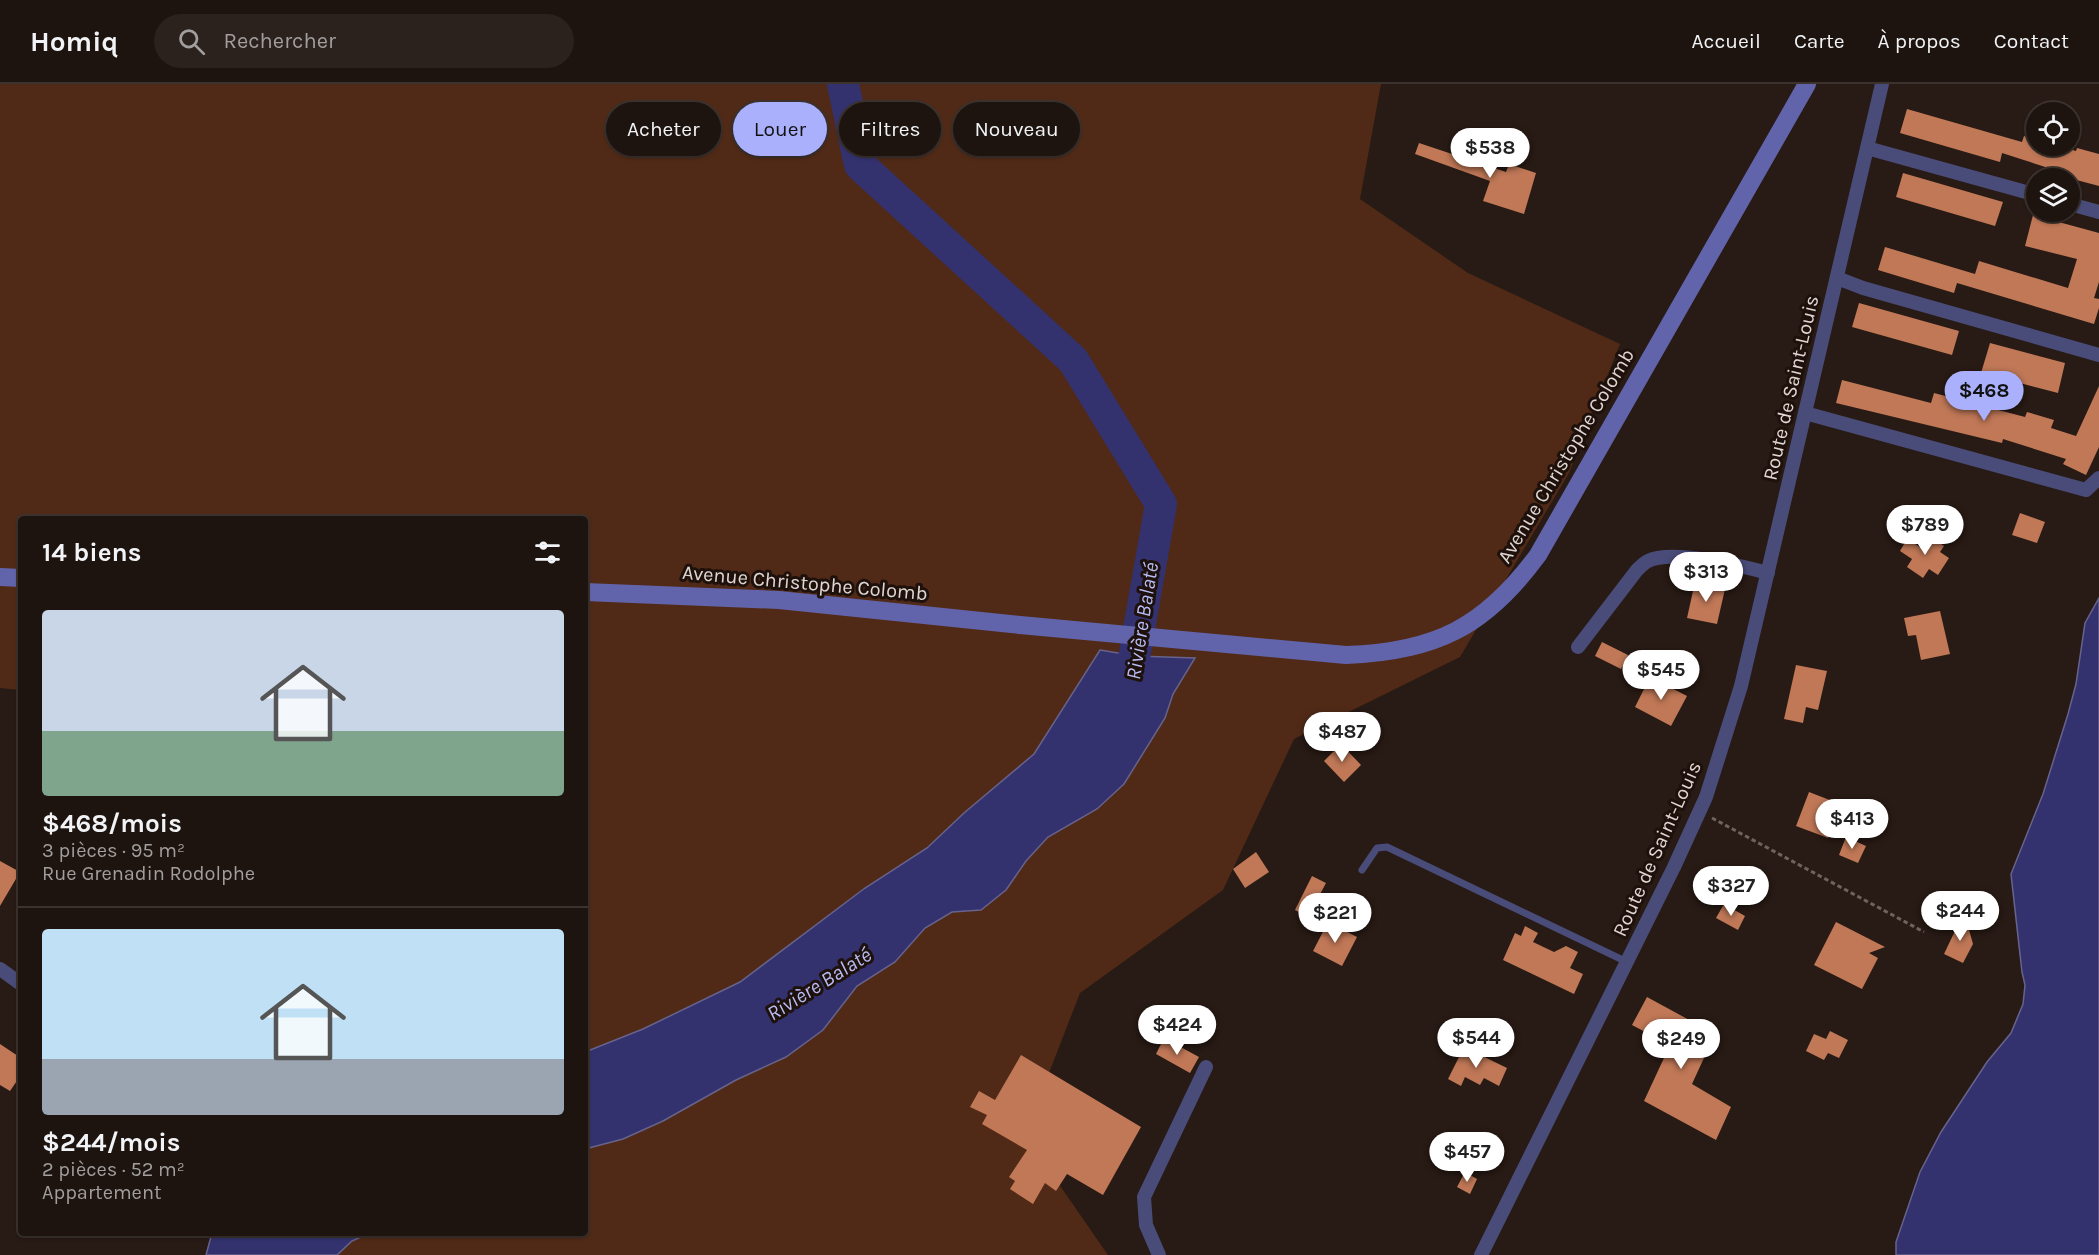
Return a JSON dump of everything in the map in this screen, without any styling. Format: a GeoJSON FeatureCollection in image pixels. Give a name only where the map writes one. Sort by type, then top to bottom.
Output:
{"type":"FeatureCollection","features":[{"type":"Feature","properties":{"kind":"street","name":"Avenue Christophe Colomb"},"geometry":{"type":"LineString","coordinates":[[588,592],[778,600],[1346,655],[1409,649],[1437,640],[1468,625],[1495,606],[1518,583],[1538,555],[1807,84]]}},
{"type":"Feature","properties":{"kind":"street","name":"Route de Saint-Louis"},"geometry":{"type":"LineString","coordinates":[[1481,1255],[1699,812],[1742,686],[1882,84]]}},
{"type":"Feature","properties":{"kind":"street"},"geometry":{"type":"LineString","coordinates":[[1867,148],[2026,192]]}},
{"type":"Feature","properties":{"kind":"street"},"geometry":{"type":"LineString","coordinates":[[2080,207],[2099,212]]}},
{"type":"Feature","properties":{"kind":"street"},"geometry":{"type":"LineString","coordinates":[[1837,278],[1874,291],[2099,354]]}},
{"type":"Feature","properties":{"kind":"street"},"geometry":{"type":"LineString","coordinates":[[1805,413],[2086,490],[2099,478]]}},
{"type":"Feature","properties":{"kind":"street"},"geometry":{"type":"LineString","coordinates":[[1578,647],[1637,570],[1649,560],[1681,557],[1735,565],[1768,573]]}},
{"type":"Feature","properties":{"kind":"street"},"geometry":{"type":"LineString","coordinates":[[0,577],[18,578]]}},
{"type":"Feature","properties":{"kind":"street"},"geometry":{"type":"LineString","coordinates":[[0,969],[18,982]]}},
{"type":"Feature","properties":{"kind":"street"},"geometry":{"type":"LineString","coordinates":[[1159,1255],[1146,1224],[1144,1197],[1206,1067]]}},
{"type":"Feature","properties":{"kind":"lane"},"geometry":{"type":"LineString","coordinates":[[1362,870],[1377,848],[1387,847],[1627,962]]}},
{"type":"Feature","properties":{"kind":"path"},"geometry":{"type":"LineString","coordinates":[[1699,812],[1924,932]]}},
{"type":"Feature","properties":{"kind":"shaded area"},"geometry":{"type":"Polygon","coordinates":[[[0,84],[1381,84],[1360,199],[1468,273],[1620,344],[1569,473],[1460,657],[1294,739],[1223,890],[1080,993],[1025,1135],[1108,1255],[337,1255],[352,1241],[363,1236],[588,1236],[588,1148],[623,1139],[663,1121],[736,1080],[786,1057],[823,1030],[857,986],[895,962],[925,928],[952,912],[981,910],[1005,890],[1026,861],[1048,837],[1097,809],[1165,718],[1173,694],[1195,659],[1136,656],[1100,650],[1034,754],[964,813],[927,848],[865,888],[740,982],[643,1029],[588,1051],[588,516],[18,516],[18,690],[0,688],[0,84]]]}},
{"type":"Feature","properties":{"kind":"water"},"geometry":{"type":"Polygon","coordinates":[[[2099,598],[2099,1255],[1896,1255],[1896,1242],[1920,1172],[1941,1132],[1987,1062],[2011,1033],[2023,1004],[2025,985],[2011,874],[2043,794],[2076,684],[2085,623],[2099,598]]]}},
{"type":"Feature","properties":{"kind":"water"},"geometry":{"type":"Polygon","coordinates":[[[1100,650],[1136,656],[1195,658],[1173,694],[1165,718],[1124,784],[1097,809],[1048,837],[1026,861],[1006,890],[981,910],[952,912],[925,928],[895,962],[857,986],[823,1030],[786,1057],[736,1080],[663,1121],[623,1139],[588,1148],[588,1051],[643,1029],[740,982],[865,888],[927,848],[964,813],[1034,754],[1100,650]]]}},
{"type":"Feature","properties":{"kind":"water"},"geometry":{"type":"Polygon","coordinates":[[[211,1236],[363,1236],[352,1241],[337,1255],[206,1255],[211,1236]]]}},
{"type":"Feature","properties":{"kind":"building"},"geometry":{"type":"Polygon","coordinates":[[[1907,109],[2022,142],[2024,136],[2026,137],[2026,156],[2080,156],[2080,149],[2099,154],[2099,186],[2080,181],[2080,168],[2048,168],[2002,153],[2000,162],[1900,133],[1907,109]]]}},
{"type":"Feature","properties":{"kind":"building"},"geometry":{"type":"Polygon","coordinates":[[[1419,143],[1506,172],[1509,164],[1536,173],[1524,214],[1483,201],[1490,181],[1415,154],[1419,143]]]}},
{"type":"Feature","properties":{"kind":"building"},"geometry":{"type":"Polygon","coordinates":[[[1903,173],[2003,202],[1995,226],[1896,197],[1903,173]]]}},
{"type":"Feature","properties":{"kind":"building"},"geometry":{"type":"Polygon","coordinates":[[[2031,222],[2059,222],[2099,233],[2099,282],[2094,298],[2099,299],[2099,308],[2094,324],[1957,283],[1954,293],[1878,270],[1885,247],[1975,274],[1979,261],[2068,288],[2077,259],[2025,246],[2031,222]]]}},
{"type":"Feature","properties":{"kind":"building"},"geometry":{"type":"Polygon","coordinates":[[[1859,303],[1959,331],[1952,355],[1852,327],[1859,303]]]}},
{"type":"Feature","properties":{"kind":"building"},"geometry":{"type":"Polygon","coordinates":[[[1990,343],[2065,363],[2058,393],[1981,373],[1990,343]]]}},
{"type":"Feature","properties":{"kind":"building"},"geometry":{"type":"Polygon","coordinates":[[[1842,380],[1931,403],[1934,393],[2025,417],[2027,412],[2054,420],[2051,428],[2076,436],[2099,386],[2099,447],[2086,475],[2063,464],[2066,459],[2003,439],[2002,443],[1836,403],[1842,380]]]}},
{"type":"Feature","properties":{"kind":"building"},"geometry":{"type":"Polygon","coordinates":[[[2020,513],[2045,522],[2037,543],[2012,535],[2020,513]]]}},
{"type":"Feature","properties":{"kind":"building"},"geometry":{"type":"Polygon","coordinates":[[[1928,535],[1944,546],[1940,552],[1949,558],[1938,575],[1929,569],[1923,578],[1907,567],[1912,559],[1900,551],[1907,539],[1920,547],[1928,535]]]}},
{"type":"Feature","properties":{"kind":"building"},"geometry":{"type":"Polygon","coordinates":[[[1695,582],[1725,589],[1717,624],[1687,618],[1695,582]]]}},
{"type":"Feature","properties":{"kind":"building"},"geometry":{"type":"Polygon","coordinates":[[[1940,611],[1950,654],[1921,660],[1916,635],[1908,636],[1904,618],[1940,611]]]}},
{"type":"Feature","properties":{"kind":"building"},"geometry":{"type":"Polygon","coordinates":[[[1602,642],[1628,655],[1621,669],[1595,656],[1602,642]]]}},
{"type":"Feature","properties":{"kind":"building"},"geometry":{"type":"Polygon","coordinates":[[[1796,665],[1827,671],[1818,710],[1806,707],[1803,723],[1784,719],[1796,665]]]}},
{"type":"Feature","properties":{"kind":"building"},"geometry":{"type":"Polygon","coordinates":[[[1650,677],[1687,696],[1671,726],[1635,707],[1650,677]]]}},
{"type":"Feature","properties":{"kind":"building"},"geometry":{"type":"Polygon","coordinates":[[[1341,744],[1361,765],[1344,782],[1324,761],[1341,744]]]}},
{"type":"Feature","properties":{"kind":"building"},"geometry":{"type":"Polygon","coordinates":[[[1809,792],[1840,804],[1828,838],[1796,826],[1809,792]]]}},
{"type":"Feature","properties":{"kind":"building"},"geometry":{"type":"Polygon","coordinates":[[[1846,837],[1866,846],[1858,863],[1839,855],[1846,837]]]}},
{"type":"Feature","properties":{"kind":"building"},"geometry":{"type":"Polygon","coordinates":[[[1256,852],[1269,872],[1245,888],[1233,869],[1256,852]]]}},
{"type":"Feature","properties":{"kind":"building"},"geometry":{"type":"Polygon","coordinates":[[[0,861],[18,871],[18,875],[0,906],[0,861]]]}},
{"type":"Feature","properties":{"kind":"building"},"geometry":{"type":"Polygon","coordinates":[[[1312,876],[1326,883],[1308,917],[1295,910],[1312,876]]]}},
{"type":"Feature","properties":{"kind":"building"},"geometry":{"type":"Polygon","coordinates":[[[1724,904],[1745,916],[1738,930],[1716,918],[1724,904]]]}},
{"type":"Feature","properties":{"kind":"building"},"geometry":{"type":"Polygon","coordinates":[[[1964,912],[1973,944],[1963,963],[1944,954],[1964,912]]]}},
{"type":"Feature","properties":{"kind":"building"},"geometry":{"type":"Polygon","coordinates":[[[1328,922],[1357,937],[1342,966],[1313,951],[1328,922]]]}},
{"type":"Feature","properties":{"kind":"building"},"geometry":{"type":"Polygon","coordinates":[[[1836,922],[1885,947],[1869,953],[1878,958],[1862,989],[1814,965],[1836,922]]]}},
{"type":"Feature","properties":{"kind":"building"},"geometry":{"type":"Polygon","coordinates":[[[1525,926],[1538,933],[1533,942],[1554,952],[1566,946],[1578,952],[1570,968],[1583,974],[1574,994],[1503,960],[1515,933],[1521,936],[1525,926]]]}},
{"type":"Feature","properties":{"kind":"building"},"geometry":{"type":"Polygon","coordinates":[[[1647,997],[1715,1034],[1692,1084],[1731,1107],[1716,1140],[1644,1101],[1670,1045],[1632,1025],[1647,997]]]}},
{"type":"Feature","properties":{"kind":"building"},"geometry":{"type":"Polygon","coordinates":[[[1830,1031],[1848,1040],[1839,1058],[1828,1053],[1824,1060],[1806,1051],[1814,1034],[1826,1039],[1830,1031]]]}},
{"type":"Feature","properties":{"kind":"building"},"geometry":{"type":"Polygon","coordinates":[[[1164,1038],[1199,1057],[1190,1073],[1156,1054],[1164,1038]]]}},
{"type":"Feature","properties":{"kind":"building"},"geometry":{"type":"Polygon","coordinates":[[[0,1044],[18,1056],[18,1079],[10,1091],[0,1085],[0,1044]]]}},
{"type":"Feature","properties":{"kind":"building"},"geometry":{"type":"Polygon","coordinates":[[[1464,1047],[1507,1068],[1499,1086],[1484,1078],[1480,1085],[1465,1077],[1461,1086],[1448,1079],[1464,1047]]]}},
{"type":"Feature","properties":{"kind":"building"},"geometry":{"type":"Polygon","coordinates":[[[1021,1055],[1141,1127],[1103,1195],[1067,1174],[1056,1191],[1045,1183],[1033,1204],[1010,1189],[1015,1181],[1009,1177],[1027,1150],[982,1124],[987,1115],[970,1107],[979,1091],[995,1100],[1021,1055]]]}},
{"type":"Feature","properties":{"kind":"building"},"geometry":{"type":"Polygon","coordinates":[[[1465,1172],[1477,1179],[1470,1194],[1457,1187],[1465,1172]]]}},
{"type":"Feature","properties":{"kind":"waterway","name":"Rivière Balaté"},"geometry":{"type":"LineString","coordinates":[[843,84],[860,165],[1073,360],[1161,504],[1127,698]]}}]}
